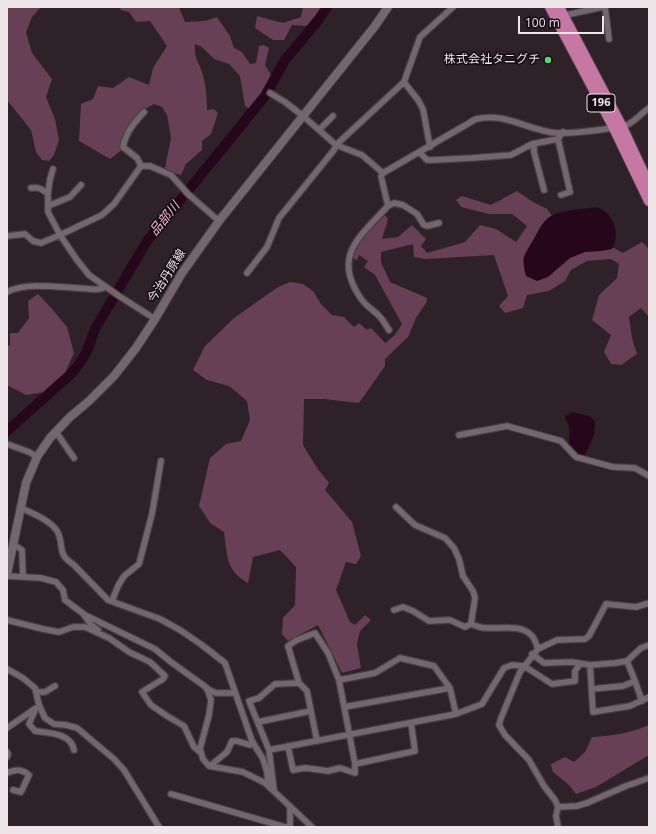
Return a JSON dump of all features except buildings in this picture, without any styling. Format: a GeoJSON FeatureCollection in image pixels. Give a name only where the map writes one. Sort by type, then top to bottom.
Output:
{"type":"FeatureCollection","features":[{"type":"Feature","properties":{"kind":"highway","name":"196"},"geometry":{"type":"LineString","coordinates":[[550,7],[559,14],[649,185]]}},
{"type":"Feature","properties":{"kind":"highway","name":"196"},"geometry":{"type":"LineString","coordinates":[[618,128],[649,201]]}},
{"type":"Feature","properties":{"kind":"main road","name":"今治丹原線"},"geometry":{"type":"LineString","coordinates":[[7,575],[26,483],[36,457],[56,432],[114,376],[136,348],[182,273],[219,220],[375,26],[388,7]]}},
{"type":"Feature","properties":{"kind":"street"},"geometry":{"type":"LineString","coordinates":[[247,273],[267,247],[279,218],[334,150],[336,145],[404,82],[420,37],[453,7]]}},
{"type":"Feature","properties":{"kind":"street"},"geometry":{"type":"LineString","coordinates":[[559,14],[604,7],[609,39]]}},
{"type":"Feature","properties":{"kind":"street"},"geometry":{"type":"LineString","coordinates":[[404,82],[423,109],[430,147]]}},
{"type":"Feature","properties":{"kind":"street"},"geometry":{"type":"LineString","coordinates":[[270,93],[303,116],[336,145],[362,155],[383,173]]}},
{"type":"Feature","properties":{"kind":"street"},"geometry":{"type":"LineString","coordinates":[[383,173],[476,119],[487,117],[505,118],[544,130],[563,132],[618,128],[630,125],[649,108]]}},
{"type":"Feature","properties":{"kind":"street"},"geometry":{"type":"LineString","coordinates":[[142,166],[137,158],[123,147],[125,137],[144,112]]}},
{"type":"Feature","properties":{"kind":"street"},"geometry":{"type":"LineString","coordinates":[[318,130],[333,116]]}},
{"type":"Feature","properties":{"kind":"street"},"geometry":{"type":"LineString","coordinates":[[561,195],[570,192],[558,140],[563,132]]}},
{"type":"Feature","properties":{"kind":"street"},"geometry":{"type":"LineString","coordinates":[[420,152],[427,160],[472,158],[511,154],[534,144],[558,140]]}},
{"type":"Feature","properties":{"kind":"street"},"geometry":{"type":"LineString","coordinates":[[534,144],[534,152],[544,190]]}},
{"type":"Feature","properties":{"kind":"street"},"geometry":{"type":"LineString","coordinates":[[142,166],[150,166],[171,175],[188,194],[219,220]]}},
{"type":"Feature","properties":{"kind":"street"},"geometry":{"type":"LineString","coordinates":[[7,236],[25,234],[34,241],[41,243],[102,215],[114,204],[142,166]]}},
{"type":"Feature","properties":{"kind":"street"},"geometry":{"type":"LineString","coordinates":[[53,169],[48,194],[48,212],[60,235],[89,275],[155,319]]}},
{"type":"Feature","properties":{"kind":"street"},"geometry":{"type":"LineString","coordinates":[[383,173],[382,176],[388,206]]}},
{"type":"Feature","properties":{"kind":"street"},"geometry":{"type":"LineString","coordinates":[[48,206],[70,197],[81,185]]}},
{"type":"Feature","properties":{"kind":"street"},"geometry":{"type":"LineString","coordinates":[[31,188],[38,187],[48,194]]}},
{"type":"Feature","properties":{"kind":"street"},"geometry":{"type":"LineString","coordinates":[[389,330],[382,318],[363,301],[349,277],[349,259],[356,241],[388,206],[394,203],[403,205],[417,214],[424,225],[427,226],[439,223]]}},
{"type":"Feature","properties":{"kind":"street"},"geometry":{"type":"LineString","coordinates":[[7,292],[14,288],[24,287],[56,286],[98,290],[106,287]]}},
{"type":"Feature","properties":{"kind":"street"},"geometry":{"type":"LineString","coordinates":[[459,436],[507,426],[561,441],[576,457],[613,467],[635,468],[649,476]]}},
{"type":"Feature","properties":{"kind":"street"},"geometry":{"type":"LineString","coordinates":[[56,432],[74,458]]}},
{"type":"Feature","properties":{"kind":"street"},"geometry":{"type":"LineString","coordinates":[[7,444],[29,452],[36,457]]}},
{"type":"Feature","properties":{"kind":"street"},"geometry":{"type":"LineString","coordinates":[[112,601],[124,576],[139,564],[152,514],[161,461]]}},
{"type":"Feature","properties":{"kind":"street"},"geometry":{"type":"LineString","coordinates":[[396,507],[415,525],[445,538],[454,548],[463,576],[473,591],[475,598],[471,624]]}},
{"type":"Feature","properties":{"kind":"street"},"geometry":{"type":"LineString","coordinates":[[21,508],[36,515],[54,527],[59,535],[61,552],[67,560],[74,564],[108,600],[160,619],[180,630],[225,663],[242,716],[253,742],[263,758],[267,772],[268,785]]}},
{"type":"Feature","properties":{"kind":"street"},"geometry":{"type":"LineString","coordinates":[[13,544],[22,550],[23,577]]}},
{"type":"Feature","properties":{"kind":"street"},"geometry":{"type":"LineString","coordinates":[[7,575],[41,578],[56,582],[63,590],[65,600],[83,613],[155,648],[207,689],[216,693],[235,693]]}},
{"type":"Feature","properties":{"kind":"street"},"geometry":{"type":"LineString","coordinates":[[558,827],[556,816],[558,807],[555,800],[544,786],[529,760],[505,735],[499,725],[503,711],[524,666],[532,654],[538,649],[557,640],[585,639],[589,636],[606,604],[636,607],[649,603]]}},
{"type":"Feature","properties":{"kind":"street"},"geometry":{"type":"LineString","coordinates":[[394,610],[403,607],[412,610],[428,621],[450,620],[465,627],[471,624],[486,628],[494,627],[522,629],[531,634],[535,639],[538,649]]}},
{"type":"Feature","properties":{"kind":"street"},"geometry":{"type":"LineString","coordinates":[[83,613],[91,625],[129,652],[150,662],[165,676],[164,679],[142,692],[151,705],[184,726],[194,746],[201,753]]}},
{"type":"Feature","properties":{"kind":"street"},"geometry":{"type":"LineString","coordinates":[[7,620],[58,632],[73,627],[85,627],[109,638]]}},
{"type":"Feature","properties":{"kind":"street"},"geometry":{"type":"LineString","coordinates":[[288,746],[293,770],[306,768],[328,771],[340,768],[355,773],[350,734],[339,680],[328,653],[315,633],[297,640],[288,646],[299,684],[307,691],[317,741]]}},
{"type":"Feature","properties":{"kind":"street"},"geometry":{"type":"LineString","coordinates":[[532,654],[544,663],[571,662],[590,665],[615,663],[627,660],[641,648],[649,645]]}},
{"type":"Feature","properties":{"kind":"street"},"geometry":{"type":"LineString","coordinates":[[339,680],[375,673],[400,658],[434,666],[450,688],[456,714]]}},
{"type":"Feature","properties":{"kind":"street"},"geometry":{"type":"LineString","coordinates":[[627,660],[642,700]]}},
{"type":"Feature","properties":{"kind":"street"},"geometry":{"type":"LineString","coordinates":[[269,750],[456,714],[482,704],[504,668],[512,665],[524,666],[552,684],[575,681],[575,671],[580,664]]}},
{"type":"Feature","properties":{"kind":"street"},"geometry":{"type":"LineString","coordinates":[[590,665],[593,712],[630,706],[649,697]]}},
{"type":"Feature","properties":{"kind":"street"},"geometry":{"type":"LineString","coordinates":[[7,669],[23,678],[35,688],[38,706],[45,718],[54,724],[77,728],[114,759],[124,770],[159,827]]}},
{"type":"Feature","properties":{"kind":"street"},"geometry":{"type":"LineString","coordinates":[[592,689],[623,686],[635,681]]}},
{"type":"Feature","properties":{"kind":"street"},"geometry":{"type":"LineString","coordinates":[[274,790],[269,750],[249,701],[259,698],[275,684],[299,684]]}},
{"type":"Feature","properties":{"kind":"street"},"geometry":{"type":"LineString","coordinates":[[36,692],[45,692],[55,686]]}},
{"type":"Feature","properties":{"kind":"street"},"geometry":{"type":"LineString","coordinates":[[344,707],[450,688]]}},
{"type":"Feature","properties":{"kind":"street"},"geometry":{"type":"LineString","coordinates":[[207,689],[210,700],[209,715],[200,749],[203,759],[210,766],[243,772],[268,785],[312,827]]}},
{"type":"Feature","properties":{"kind":"street"},"geometry":{"type":"LineString","coordinates":[[7,728],[38,706]]}},
{"type":"Feature","properties":{"kind":"street"},"geometry":{"type":"LineString","coordinates":[[38,706],[29,724],[35,731],[54,733],[65,737],[74,746],[74,750]]}},
{"type":"Feature","properties":{"kind":"street"},"geometry":{"type":"LineString","coordinates":[[258,722],[311,711]]}},
{"type":"Feature","properties":{"kind":"street"},"geometry":{"type":"LineString","coordinates":[[355,764],[415,751],[411,723]]}},
{"type":"Feature","properties":{"kind":"street"},"geometry":{"type":"LineString","coordinates":[[210,766],[227,752],[232,741],[250,745],[253,742]]}},
{"type":"Feature","properties":{"kind":"street"},"geometry":{"type":"LineString","coordinates":[[7,752],[7,756]]}},
{"type":"Feature","properties":{"kind":"street"},"geometry":{"type":"LineString","coordinates":[[7,773],[14,770],[24,770],[29,775],[21,792],[13,790]]}},
{"type":"Feature","properties":{"kind":"street"},"geometry":{"type":"LineString","coordinates":[[558,807],[582,805],[649,778]]}},
{"type":"Feature","properties":{"kind":"street"},"geometry":{"type":"LineString","coordinates":[[171,794],[285,827],[290,825],[290,806]]}},
{"type":"Feature","properties":{"kind":"shaded area"},"geometry":{"type":"Polygon","coordinates":[[[7,7],[41,7],[32,17],[26,32],[32,53],[52,79],[46,97],[55,119],[59,140],[54,155],[49,161],[42,160],[36,152],[31,130],[7,100],[7,7]]]}},
{"type":"Feature","properties":{"kind":"shaded area"},"geometry":{"type":"Polygon","coordinates":[[[121,7],[179,8],[185,22],[205,21],[217,17],[230,36],[234,48],[242,52],[250,64],[256,63],[259,46],[264,45],[269,48],[265,65],[271,75],[264,94],[251,110],[245,106],[240,76],[229,64],[214,59],[202,47],[195,44],[196,57],[205,83],[207,110],[214,109],[218,113],[211,134],[202,141],[202,150],[186,164],[181,175],[165,168],[171,138],[167,115],[162,107],[154,104],[145,109],[131,122],[127,146],[110,159],[79,141],[81,104],[93,99],[98,86],[113,88],[129,77],[149,85],[153,68],[167,46],[150,21],[136,22],[129,12],[120,10],[121,7]]]}},
{"type":"Feature","properties":{"kind":"shaded area"},"geometry":{"type":"Polygon","coordinates":[[[303,7],[323,7],[308,26],[292,25],[284,40],[273,40],[255,28],[257,16],[283,23],[301,17],[303,7]]]}},
{"type":"Feature","properties":{"kind":"shaded area"},"geometry":{"type":"Polygon","coordinates":[[[517,191],[533,202],[547,209],[559,225],[603,242],[623,253],[642,242],[649,249],[649,317],[641,308],[629,317],[632,338],[637,354],[621,365],[611,364],[604,352],[611,335],[592,320],[599,295],[617,278],[619,264],[611,259],[587,261],[571,270],[565,281],[549,291],[527,295],[523,308],[505,313],[499,306],[508,296],[494,255],[425,259],[414,257],[413,244],[381,252],[381,262],[390,282],[427,298],[426,303],[416,318],[408,337],[385,359],[385,366],[359,403],[324,399],[304,399],[303,445],[317,468],[329,483],[325,490],[352,522],[361,556],[356,564],[346,562],[336,590],[350,622],[355,625],[365,615],[371,620],[360,631],[357,644],[361,668],[342,673],[318,625],[288,641],[282,634],[283,618],[295,605],[296,567],[280,550],[253,557],[248,583],[235,573],[229,562],[224,532],[210,523],[199,506],[210,458],[226,444],[241,441],[250,420],[247,401],[229,386],[207,380],[193,370],[205,346],[234,318],[278,287],[290,282],[303,284],[313,291],[321,304],[332,315],[344,317],[354,327],[359,323],[367,330],[371,328],[385,343],[395,335],[402,324],[375,275],[364,267],[368,261],[359,255],[357,260],[352,258],[358,242],[385,215],[388,219],[382,239],[398,237],[412,225],[426,239],[421,246],[427,253],[465,242],[480,225],[496,229],[516,242],[527,226],[512,214],[489,214],[461,207],[456,200],[462,196],[491,205],[517,191]]]}},
{"type":"Feature","properties":{"kind":"shaded area"},"geometry":{"type":"Polygon","coordinates":[[[597,207],[608,214],[612,219],[616,231],[616,237],[612,249],[585,252],[570,258],[548,277],[537,281],[526,276],[524,261],[525,255],[540,227],[547,219],[563,212],[597,207]]]}},
{"type":"Feature","properties":{"kind":"shaded area"},"geometry":{"type":"Polygon","coordinates":[[[38,294],[67,327],[74,353],[65,373],[45,392],[26,395],[7,385],[7,346],[10,345],[10,333],[18,333],[29,318],[28,301],[38,294]]]}},
{"type":"Feature","properties":{"kind":"shaded area"},"geometry":{"type":"Polygon","coordinates":[[[572,412],[589,416],[595,421],[594,435],[584,457],[573,453],[569,447],[569,426],[565,416],[572,412]]]}},
{"type":"Feature","properties":{"kind":"shaded area"},"geometry":{"type":"Polygon","coordinates":[[[649,725],[649,755],[596,787],[576,794],[569,785],[553,772],[551,764],[565,757],[574,762],[585,752],[592,737],[621,734],[649,725]]]}},
{"type":"Feature","properties":{"kind":"waterway","name":"品部川"},"geometry":{"type":"LineString","coordinates":[[7,431],[72,373],[80,363],[87,351],[95,329],[147,241],[265,96],[285,60],[327,7]]}},
{"type":"Feature","properties":{"kind":"place","name":"株式会社タニグチ"},"geometry":{"type":"Point","coordinates":[548,60]}}]}
